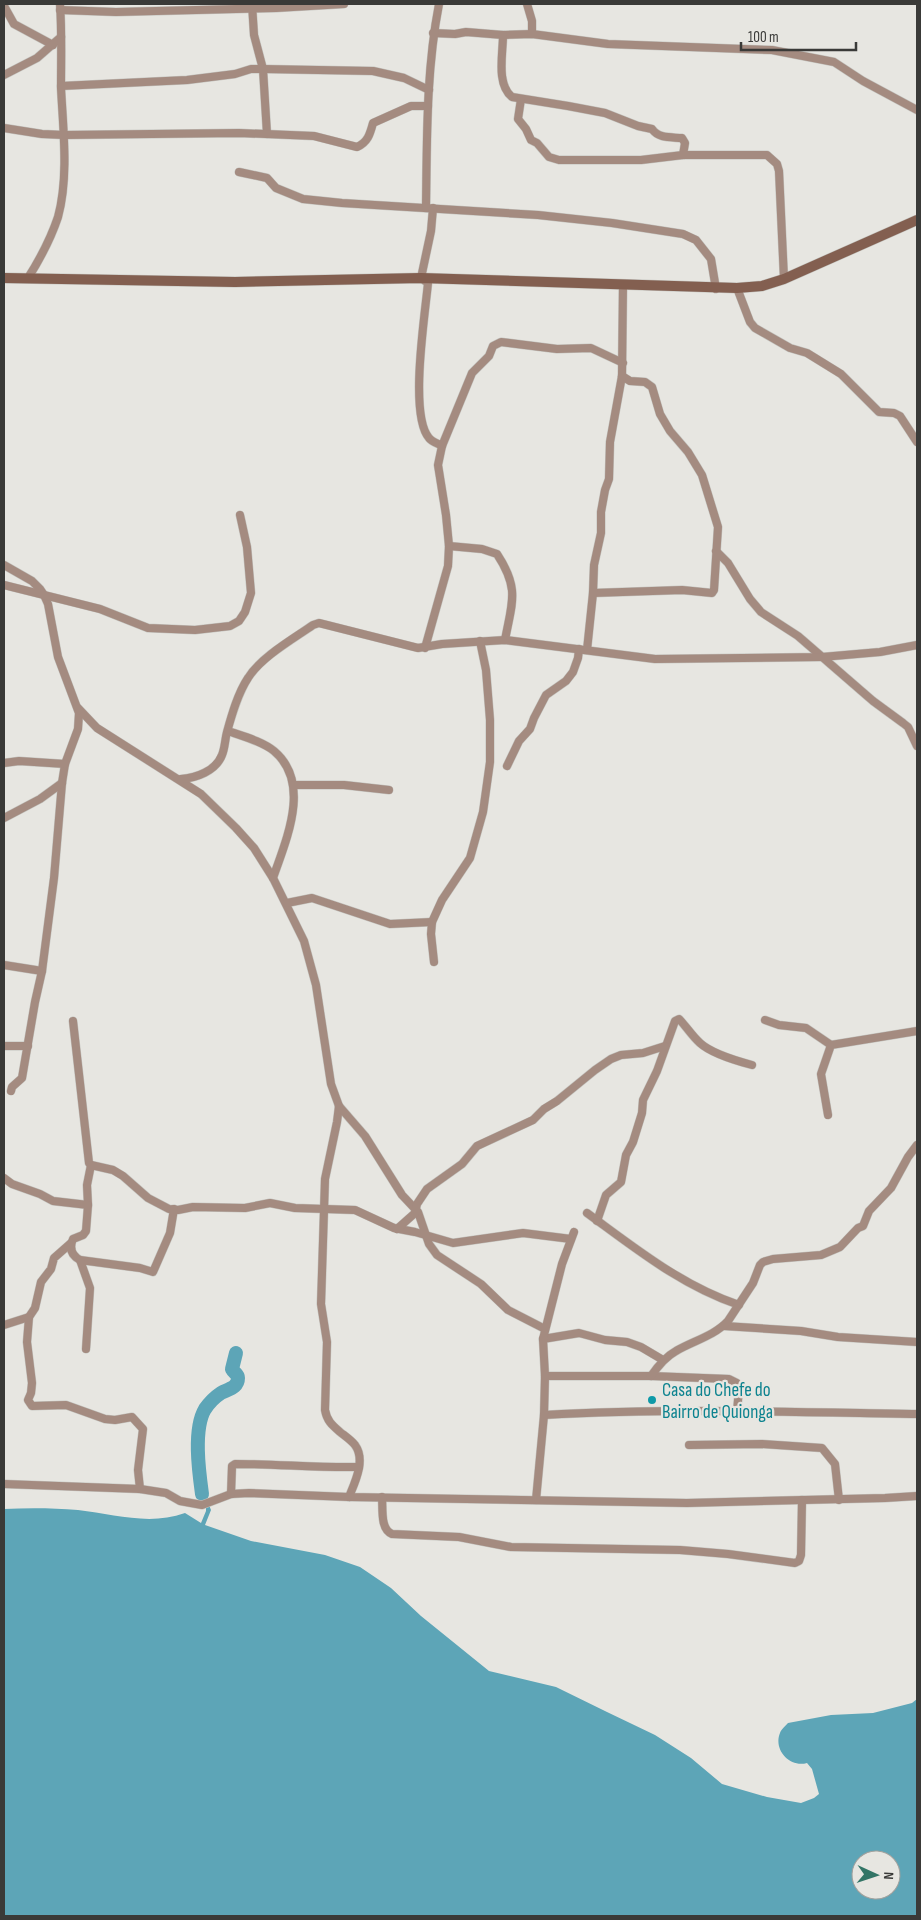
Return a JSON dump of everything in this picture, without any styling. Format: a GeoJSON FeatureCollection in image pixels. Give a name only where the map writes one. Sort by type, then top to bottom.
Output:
{"type":"FeatureCollection","features":[{"type":"Feature","properties":{"kind":"main road"},"geometry":{"type":"LineString","coordinates":[[4,278],[262,282],[421,278],[623,284],[716,289],[738,288],[762,286],[784,279],[917,220]]}},
{"type":"Feature","properties":{"kind":"street"},"geometry":{"type":"LineString","coordinates":[[28,278],[39,261],[58,216],[62,194],[64,136],[60,7],[116,12],[344,4]]}},
{"type":"Feature","properties":{"kind":"street"},"geometry":{"type":"LineString","coordinates":[[439,4],[433,33],[428,106],[431,230],[421,278],[428,283],[418,376],[421,419],[429,438],[442,446]]}},
{"type":"Feature","properties":{"kind":"street"},"geometry":{"type":"LineString","coordinates":[[527,4],[532,21],[532,34]]}},
{"type":"Feature","properties":{"kind":"street"},"geometry":{"type":"LineString","coordinates":[[4,6],[14,24],[53,44]]}},
{"type":"Feature","properties":{"kind":"street"},"geometry":{"type":"LineString","coordinates":[[252,6],[254,35],[263,69],[268,134]]}},
{"type":"Feature","properties":{"kind":"street"},"geometry":{"type":"LineString","coordinates":[[433,33],[532,34],[608,44],[772,50],[795,53],[834,62],[863,81],[917,110]]}},
{"type":"Feature","properties":{"kind":"street"},"geometry":{"type":"LineString","coordinates":[[503,35],[504,88],[512,97],[605,113],[652,129],[656,135],[682,138],[685,143],[683,155]]}},
{"type":"Feature","properties":{"kind":"street"},"geometry":{"type":"LineString","coordinates":[[4,74],[37,58],[61,37]]}},
{"type":"Feature","properties":{"kind":"street"},"geometry":{"type":"LineString","coordinates":[[61,86],[188,80],[234,74],[251,69],[263,69],[373,71],[404,78],[429,90]]}},
{"type":"Feature","properties":{"kind":"street"},"geometry":{"type":"LineString","coordinates":[[521,99],[518,119],[526,129],[531,140],[537,143],[549,157],[559,160],[641,160],[683,155],[767,155],[777,164],[779,170],[784,279]]}},
{"type":"Feature","properties":{"kind":"street"},"geometry":{"type":"LineString","coordinates":[[4,128],[64,136],[268,134],[314,136],[357,147],[368,139],[373,123],[411,106],[428,106]]}},
{"type":"Feature","properties":{"kind":"street"},"geometry":{"type":"LineString","coordinates":[[239,172],[267,178],[276,188],[302,198],[548,216],[612,223],[683,234],[696,240],[711,259],[716,289]]}},
{"type":"Feature","properties":{"kind":"street"},"geometry":{"type":"LineString","coordinates":[[588,650],[596,552],[601,533],[601,512],[609,479],[610,442],[622,376],[623,284]]}},
{"type":"Feature","properties":{"kind":"street"},"geometry":{"type":"LineString","coordinates":[[738,288],[750,322],[755,328],[790,348],[806,353],[841,374],[879,412],[894,413],[900,416],[917,442]]}},
{"type":"Feature","properties":{"kind":"street"},"geometry":{"type":"LineString","coordinates":[[425,648],[448,566],[449,546],[438,465],[442,446],[472,373],[490,356],[493,346],[501,342],[557,349],[591,348],[623,363]]}},
{"type":"Feature","properties":{"kind":"street"},"geometry":{"type":"LineString","coordinates":[[593,593],[682,590],[712,593],[714,590],[717,518],[698,468],[670,431],[659,411],[652,387],[645,382],[630,381],[622,376]]}},
{"type":"Feature","properties":{"kind":"street"},"geometry":{"type":"LineString","coordinates":[[4,585],[100,609],[148,628],[195,630],[230,626],[239,621],[245,612],[251,593],[247,547],[240,514]]}},
{"type":"Feature","properties":{"kind":"street"},"geometry":{"type":"LineString","coordinates":[[449,546],[482,549],[497,554],[506,567],[512,582],[513,594],[505,640]]}},
{"type":"Feature","properties":{"kind":"street"},"geometry":{"type":"LineString","coordinates":[[716,552],[728,563],[760,612],[798,636],[873,701],[908,727],[917,746]]}},
{"type":"Feature","properties":{"kind":"street"},"geometry":{"type":"LineString","coordinates":[[4,565],[32,581],[40,588],[44,595],[48,604],[58,658],[78,708],[97,728],[201,794],[254,848],[273,878],[287,903],[304,941],[316,985],[331,1084],[338,1106],[365,1136],[402,1195],[416,1210],[426,1236],[437,1255],[481,1284],[508,1310],[545,1329]]}},
{"type":"Feature","properties":{"kind":"street"},"geometry":{"type":"LineString","coordinates":[[181,780],[200,776],[222,756],[237,701],[248,678],[271,655],[313,625],[323,624],[403,646],[425,648],[505,640],[655,659],[822,657],[880,652],[917,645]]}},
{"type":"Feature","properties":{"kind":"street"},"geometry":{"type":"LineString","coordinates":[[434,962],[431,934],[432,922],[442,900],[470,858],[483,812],[490,762],[490,720],[486,670],[480,641]]}},
{"type":"Feature","properties":{"kind":"street"},"geometry":{"type":"LineString","coordinates":[[507,766],[519,741],[530,729],[546,695],[566,681],[573,672],[577,663],[579,649]]}},
{"type":"Feature","properties":{"kind":"street"},"geometry":{"type":"LineString","coordinates":[[10,1091],[22,1078],[42,971],[54,878],[62,783],[65,764],[78,728],[78,708]]}},
{"type":"Feature","properties":{"kind":"street"},"geometry":{"type":"LineString","coordinates":[[228,731],[273,750],[291,775],[293,785],[293,816],[273,878]]}},
{"type":"Feature","properties":{"kind":"street"},"geometry":{"type":"LineString","coordinates":[[4,763],[19,761],[65,764]]}},
{"type":"Feature","properties":{"kind":"street"},"geometry":{"type":"LineString","coordinates":[[4,818],[40,799],[62,783]]}},
{"type":"Feature","properties":{"kind":"street"},"geometry":{"type":"LineString","coordinates":[[293,785],[344,785],[389,790]]}},
{"type":"Feature","properties":{"kind":"street"},"geometry":{"type":"LineString","coordinates":[[287,903],[312,898],[390,924],[432,922]]}},
{"type":"Feature","properties":{"kind":"street"},"geometry":{"type":"LineString","coordinates":[[4,965],[42,971]]}},
{"type":"Feature","properties":{"kind":"street"},"geometry":{"type":"LineString","coordinates":[[597,1220],[606,1195],[621,1182],[626,1155],[633,1142],[644,1100],[658,1071],[675,1021],[678,1019],[709,1049],[729,1059],[752,1065]]}},
{"type":"Feature","properties":{"kind":"street"},"geometry":{"type":"LineString","coordinates":[[765,1020],[779,1025],[806,1028],[831,1045],[917,1031]]}},
{"type":"Feature","properties":{"kind":"street"},"geometry":{"type":"LineString","coordinates":[[73,1021],[89,1163],[91,1165],[87,1185],[88,1205],[85,1233],[76,1236],[54,1258],[51,1269],[41,1282],[34,1308],[29,1317],[27,1342],[32,1383],[28,1400],[32,1406],[66,1405],[105,1419],[135,1418],[143,1429],[138,1470],[140,1489]]}},
{"type":"Feature","properties":{"kind":"street"},"geometry":{"type":"LineString","coordinates":[[828,1114],[821,1074],[831,1045]]}},
{"type":"Feature","properties":{"kind":"street"},"geometry":{"type":"LineString","coordinates":[[4,1046],[28,1046]]}},
{"type":"Feature","properties":{"kind":"street"},"geometry":{"type":"LineString","coordinates":[[397,1229],[416,1210],[417,1204],[427,1189],[462,1164],[477,1146],[533,1120],[611,1059],[621,1055],[665,1046]]}},
{"type":"Feature","properties":{"kind":"street"},"geometry":{"type":"LineString","coordinates":[[338,1106],[325,1179],[322,1304],[327,1342],[325,1410],[329,1421],[356,1446],[359,1467],[349,1497]]}},
{"type":"Feature","properties":{"kind":"street"},"geometry":{"type":"LineString","coordinates":[[651,1376],[663,1360],[676,1351],[724,1326],[753,1283],[760,1265],[764,1262],[773,1259],[821,1255],[840,1247],[858,1228],[863,1226],[870,1210],[892,1188],[908,1157],[917,1145]]}},
{"type":"Feature","properties":{"kind":"street"},"geometry":{"type":"LineString","coordinates":[[91,1165],[112,1170],[123,1176],[148,1198],[159,1205],[174,1210],[193,1207],[245,1208],[270,1203],[295,1208],[358,1211],[376,1221],[397,1229],[453,1243],[523,1233],[572,1236],[562,1264],[543,1339],[545,1376],[544,1415],[536,1500]]}},
{"type":"Feature","properties":{"kind":"street"},"geometry":{"type":"LineString","coordinates":[[4,1178],[12,1184],[53,1201],[88,1205]]}},
{"type":"Feature","properties":{"kind":"street"},"geometry":{"type":"LineString","coordinates":[[80,1260],[140,1268],[153,1272],[170,1233],[174,1210]]}},
{"type":"Feature","properties":{"kind":"street"},"geometry":{"type":"LineString","coordinates":[[587,1213],[676,1276],[717,1298],[739,1305]]}},
{"type":"Feature","properties":{"kind":"street"},"geometry":{"type":"LineString","coordinates":[[71,1243],[73,1254],[80,1260],[90,1288],[86,1349]]}},
{"type":"Feature","properties":{"kind":"street"},"geometry":{"type":"LineString","coordinates":[[4,1325],[29,1317]]}},
{"type":"Feature","properties":{"kind":"street"},"geometry":{"type":"LineString","coordinates":[[724,1326],[801,1331],[838,1337],[917,1342]]}},
{"type":"Feature","properties":{"kind":"street"},"geometry":{"type":"LineString","coordinates":[[543,1339],[579,1333],[605,1340],[626,1342],[663,1360]]}},
{"type":"Feature","properties":{"kind":"street"},"geometry":{"type":"LineString","coordinates":[[545,1376],[651,1376],[733,1380],[739,1389],[737,1411]]}},
{"type":"Feature","properties":{"kind":"street"},"geometry":{"type":"LineString","coordinates":[[544,1415],[597,1412],[737,1411],[917,1414]]}},
{"type":"Feature","properties":{"kind":"street"},"geometry":{"type":"LineString","coordinates":[[689,1445],[762,1444],[822,1448],[835,1464],[838,1500]]}},
{"type":"Feature","properties":{"kind":"street"},"geometry":{"type":"LineString","coordinates":[[231,1494],[232,1466],[235,1464],[271,1464],[314,1468],[359,1467]]}},
{"type":"Feature","properties":{"kind":"street"},"geometry":{"type":"LineString","coordinates":[[4,1484],[140,1489],[166,1493],[180,1501],[202,1504],[231,1494],[249,1493],[382,1498],[687,1503],[838,1500],[917,1496]]}},
{"type":"Feature","properties":{"kind":"street"},"geometry":{"type":"LineString","coordinates":[[382,1498],[384,1526],[386,1531],[392,1534],[459,1537],[511,1547],[680,1550],[795,1563],[799,1561],[801,1555],[802,1500]]}},
{"type":"Feature","properties":{"kind":"water"},"geometry":{"type":"Polygon","coordinates":[[[201,1477],[204,1493],[211,1510],[205,1525],[251,1541],[325,1555],[360,1567],[391,1588],[421,1616],[489,1671],[556,1687],[655,1735],[691,1758],[722,1784],[767,1797],[801,1803],[819,1794],[812,1769],[807,1763],[795,1763],[784,1756],[781,1751],[778,1739],[782,1729],[788,1723],[831,1715],[873,1713],[912,1703],[917,1699],[917,1916],[4,1916],[4,1509],[69,1509],[145,1519],[172,1517],[185,1513],[201,1523],[206,1511],[206,1505],[199,1495],[201,1477]]]}},
{"type":"Feature","properties":{"kind":"waterway"},"geometry":{"type":"LineString","coordinates":[[202,1494],[198,1451],[201,1417],[212,1400],[232,1388],[238,1381],[238,1377],[232,1369],[236,1353]]}},
{"type":"Feature","properties":{"kind":"place","name":"Casa do Chefe do Bairro de Quionga"},"geometry":{"type":"Point","coordinates":[652,1400]}}]}
